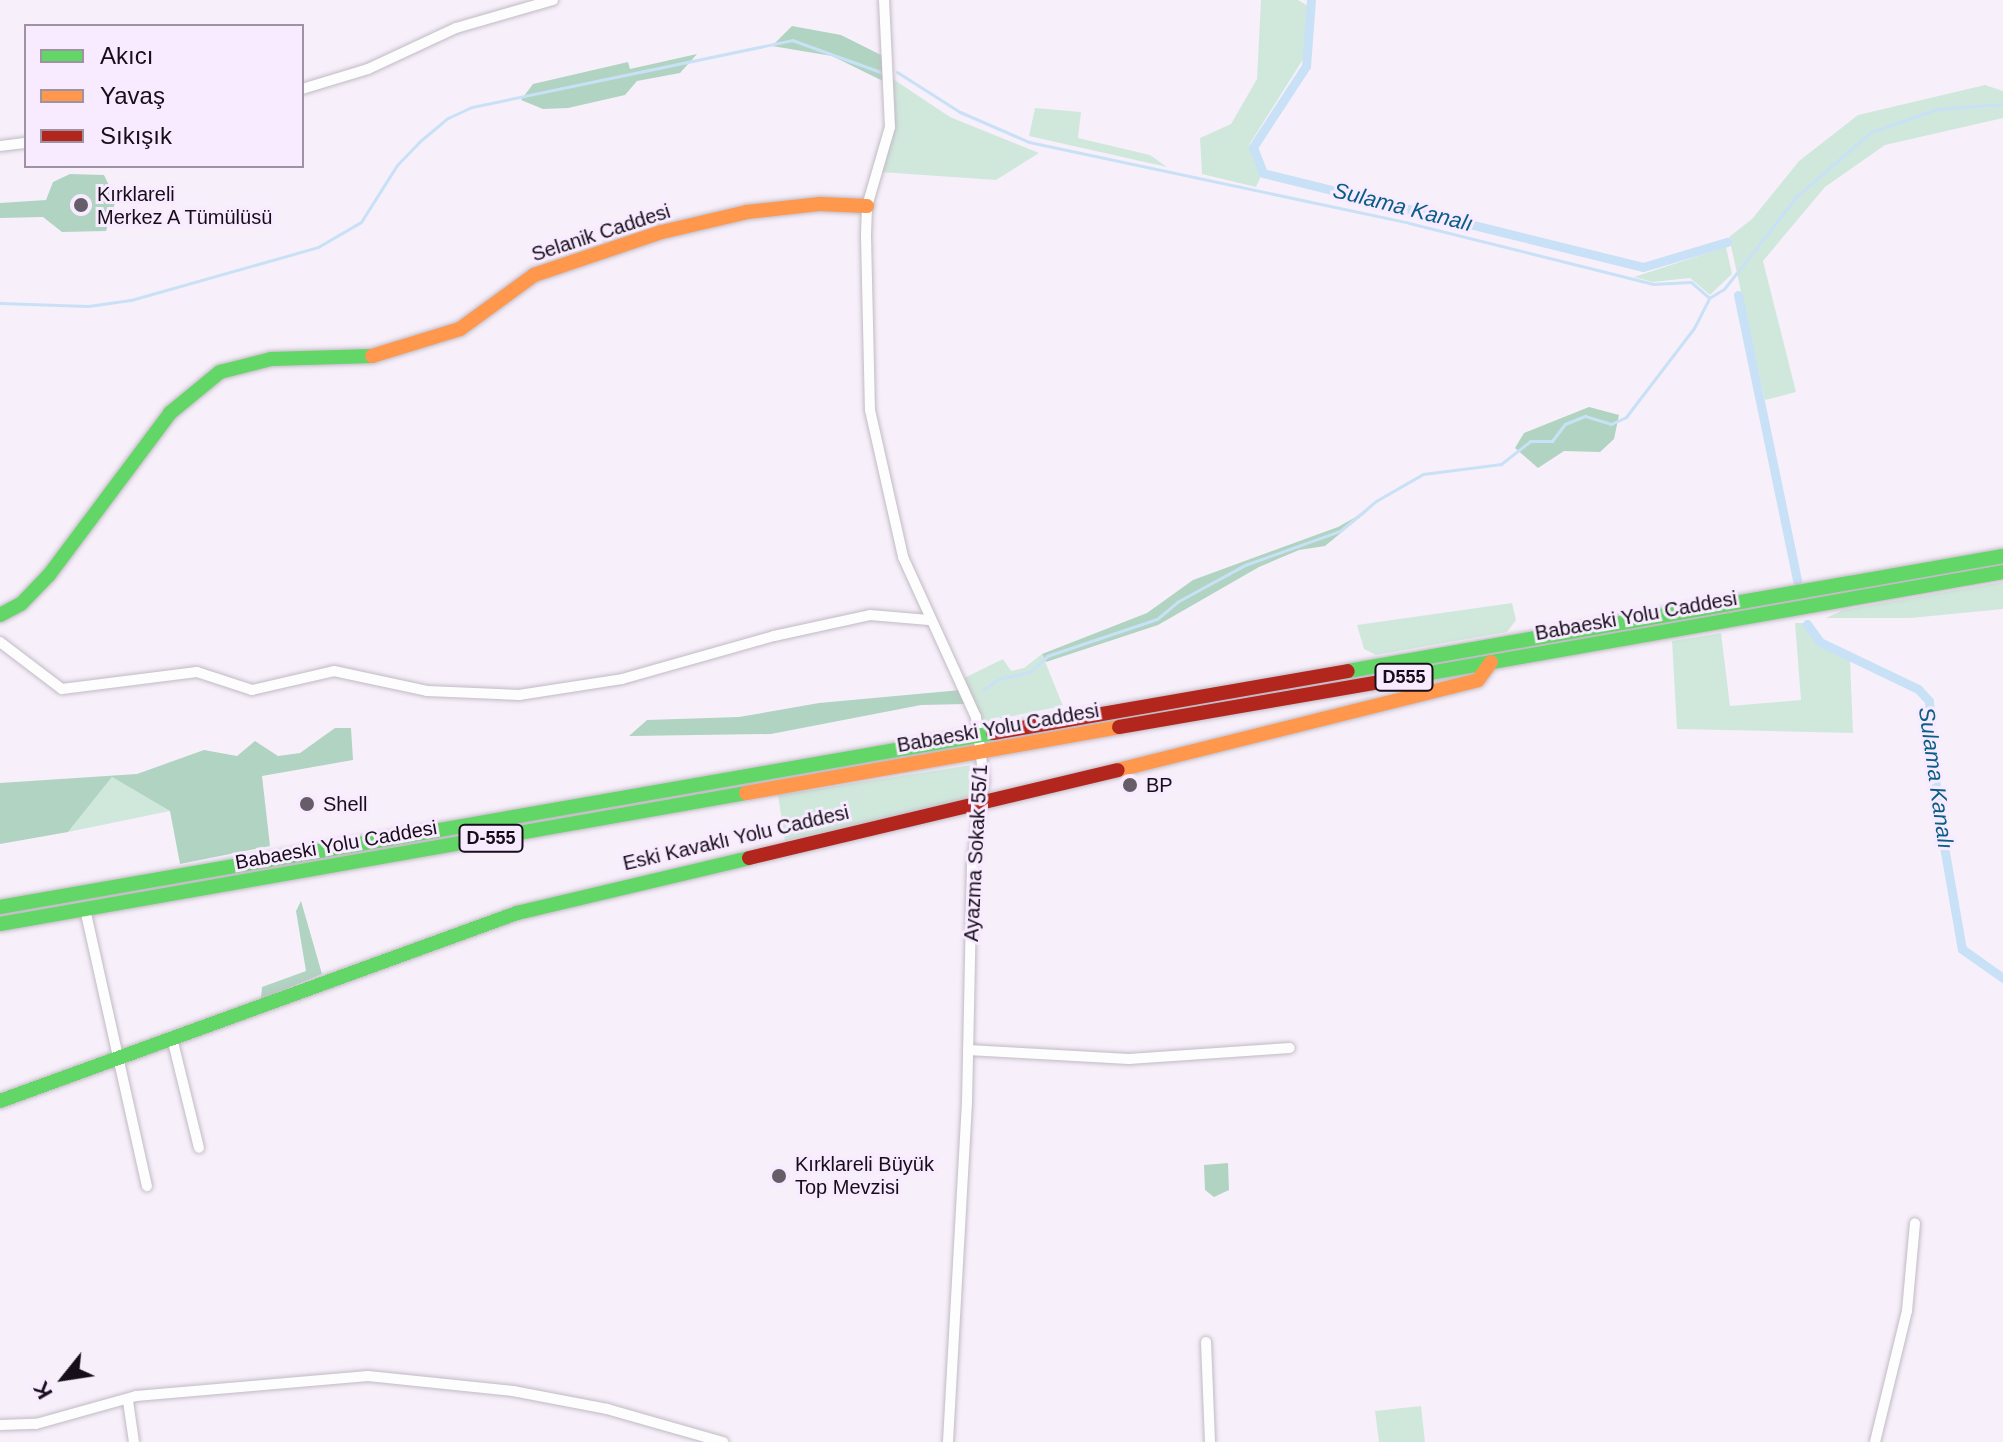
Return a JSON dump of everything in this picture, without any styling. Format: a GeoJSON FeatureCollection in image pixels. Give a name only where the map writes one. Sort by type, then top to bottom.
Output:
{"type":"FeatureCollection","features":[{"type":"Feature","properties":{"kind":"main road","name":"Selanik Caddesi"},"geometry":{"type":"LineString","coordinates":[[0,615],[21,604],[49,575],[170,413],[220,372],[271,359],[358,359],[430,342],[460,329],[534,275],[662,232],[747,212],[819,204],[867,206]]}},
{"type":"Feature","properties":{"kind":"main road","name":"Babaeski Yolu Caddesi"},"geometry":{"type":"LineString","coordinates":[[0,907],[2003,556]]}},
{"type":"Feature","properties":{"kind":"main road","name":"Babaeski Yolu Caddesi"},"geometry":{"type":"LineString","coordinates":[[0,924],[2003,572]]}},
{"type":"Feature","properties":{"kind":"main road"},"geometry":{"type":"LineString","coordinates":[[1823,587],[1826,603]]}},
{"type":"Feature","properties":{"kind":"main road","name":"Eski Kavaklı Yolu Caddesi"},"geometry":{"type":"LineString","coordinates":[[0,1101],[507,916],[1478,680],[1491,662]]}},
{"type":"Feature","properties":{"kind":"street"},"geometry":{"type":"LineString","coordinates":[[304,88],[368,69],[456,28],[553,0]]}},
{"type":"Feature","properties":{"kind":"street","name":"Ayazma Sokak 55/1"},"geometry":{"type":"LineString","coordinates":[[884,0],[890,127],[867,206],[870,410],[903,557],[929,620],[959,672],[979,734],[984,780],[972,864],[968,1050],[948,1442]]}},
{"type":"Feature","properties":{"kind":"street"},"geometry":{"type":"LineString","coordinates":[[0,146],[24,143]]}},
{"type":"Feature","properties":{"kind":"street"},"geometry":{"type":"LineString","coordinates":[[0,642],[62,689],[197,672],[252,690],[334,671],[427,691],[519,695],[622,679],[766,638],[870,615],[929,620]]}},
{"type":"Feature","properties":{"kind":"street"},"geometry":{"type":"LineString","coordinates":[[85,909],[116,1059],[147,1186]]}},
{"type":"Feature","properties":{"kind":"street"},"geometry":{"type":"LineString","coordinates":[[172,1038],[199,1148]]}},
{"type":"Feature","properties":{"kind":"street"},"geometry":{"type":"LineString","coordinates":[[968,1050],[1129,1059],[1290,1048]]}},
{"type":"Feature","properties":{"kind":"street"},"geometry":{"type":"LineString","coordinates":[[1875,1442],[1907,1311],[1915,1223]]}},
{"type":"Feature","properties":{"kind":"street"},"geometry":{"type":"LineString","coordinates":[[1206,1342],[1210,1442]]}},
{"type":"Feature","properties":{"kind":"street"},"geometry":{"type":"LineString","coordinates":[[0,1425],[36,1424],[128,1401],[136,1396],[368,1376],[513,1391],[607,1409],[723,1442]]}},
{"type":"Feature","properties":{"kind":"street"},"geometry":{"type":"LineString","coordinates":[[128,1401],[134,1442]]}},
{"type":"Feature","properties":{"kind":"green space"},"geometry":{"type":"Polygon","coordinates":[[[1261,0],[1298,0],[1308,6],[1307,53],[1249,145],[1261,176],[1256,187],[1202,174],[1200,138],[1231,124],[1257,79],[1261,0]]]}},
{"type":"Feature","properties":{"kind":"green space"},"geometry":{"type":"Polygon","coordinates":[[[792,26],[841,35],[887,58],[887,83],[832,56],[772,46],[792,26]]]}},
{"type":"Feature","properties":{"kind":"green space"},"geometry":{"type":"Polygon","coordinates":[[[697,54],[680,73],[637,81],[625,95],[568,108],[543,109],[521,100],[533,84],[628,62],[630,69],[697,54]]]}},
{"type":"Feature","properties":{"kind":"green space"},"geometry":{"type":"Polygon","coordinates":[[[893,79],[950,117],[1039,153],[996,180],[880,172],[893,127],[893,79]]]}},
{"type":"Feature","properties":{"kind":"green space"},"geometry":{"type":"Polygon","coordinates":[[[1985,85],[2003,91],[2003,118],[1885,145],[1825,187],[1763,261],[1796,392],[1765,400],[1729,237],[1752,219],[1799,161],[1858,115],[1985,85]]]}},
{"type":"Feature","properties":{"kind":"green space"},"geometry":{"type":"Polygon","coordinates":[[[1035,108],[1081,112],[1078,138],[1150,155],[1167,167],[1029,136],[1035,108]]]}},
{"type":"Feature","properties":{"kind":"green space"},"geometry":{"type":"Polygon","coordinates":[[[70,174],[104,175],[116,200],[106,231],[62,232],[43,217],[0,218],[0,203],[46,200],[53,182],[70,174]]]}},
{"type":"Feature","properties":{"kind":"green space"},"geometry":{"type":"Polygon","coordinates":[[[1726,247],[1732,274],[1710,295],[1690,278],[1653,282],[1634,277],[1726,247]]]}},
{"type":"Feature","properties":{"kind":"green space"},"geometry":{"type":"Polygon","coordinates":[[[1589,407],[1619,415],[1614,439],[1600,452],[1564,451],[1538,468],[1515,448],[1524,433],[1589,407]]]}},
{"type":"Feature","properties":{"kind":"green space"},"geometry":{"type":"Polygon","coordinates":[[[1370,509],[1325,546],[1299,550],[1259,567],[1158,625],[1046,662],[1042,654],[1147,613],[1193,580],[1338,527],[1370,509]]]}},
{"type":"Feature","properties":{"kind":"green space"},"geometry":{"type":"Polygon","coordinates":[[[2003,582],[2003,609],[1911,618],[1826,618],[1843,610],[2003,582]]]}},
{"type":"Feature","properties":{"kind":"green space"},"geometry":{"type":"Polygon","coordinates":[[[1512,603],[1516,620],[1507,632],[1376,655],[1364,649],[1357,625],[1512,603]]]}},
{"type":"Feature","properties":{"kind":"green space"},"geometry":{"type":"Polygon","coordinates":[[[1795,623],[1806,623],[1819,644],[1850,659],[1853,733],[1677,729],[1672,641],[1721,633],[1730,706],[1801,700],[1795,623]]]}},
{"type":"Feature","properties":{"kind":"green space"},"geometry":{"type":"Polygon","coordinates":[[[1042,654],[1063,706],[987,721],[979,716],[964,678],[1003,659],[1011,671],[1024,668],[1042,654]]]}},
{"type":"Feature","properties":{"kind":"green space"},"geometry":{"type":"Polygon","coordinates":[[[961,690],[966,704],[921,705],[771,734],[629,736],[647,720],[739,717],[819,703],[961,690]]]}},
{"type":"Feature","properties":{"kind":"green space"},"geometry":{"type":"Polygon","coordinates":[[[335,728],[351,728],[353,760],[262,776],[270,846],[180,864],[170,811],[112,777],[68,832],[0,844],[0,783],[137,774],[204,750],[237,756],[255,741],[278,756],[300,753],[335,728]]]}},
{"type":"Feature","properties":{"kind":"green space"},"geometry":{"type":"Polygon","coordinates":[[[972,765],[978,771],[977,789],[964,800],[785,841],[778,795],[972,765]]]}},
{"type":"Feature","properties":{"kind":"green space"},"geometry":{"type":"Polygon","coordinates":[[[112,777],[170,811],[68,832],[112,777]]]}},
{"type":"Feature","properties":{"kind":"green space"},"geometry":{"type":"Polygon","coordinates":[[[301,901],[322,974],[261,999],[262,987],[306,971],[296,911],[301,901]]]}},
{"type":"Feature","properties":{"kind":"green space"},"geometry":{"type":"Polygon","coordinates":[[[1228,1163],[1229,1190],[1214,1197],[1205,1190],[1204,1165],[1228,1163]]]}},
{"type":"Feature","properties":{"kind":"green space"},"geometry":{"type":"Polygon","coordinates":[[[1421,1406],[1425,1442],[1379,1442],[1375,1411],[1421,1406]]]}},
{"type":"Feature","properties":{"kind":"waterway","name":"Sulama Kanalı"},"geometry":{"type":"LineString","coordinates":[[1311,0],[1306,66],[1253,147],[1263,173],[1643,267],[1727,242]]}},
{"type":"Feature","properties":{"kind":"waterway"},"geometry":{"type":"LineString","coordinates":[[0,303],[88,306],[131,300],[318,247],[361,222],[397,165],[419,142],[448,118],[472,107],[792,40],[883,73]]}},
{"type":"Feature","properties":{"kind":"waterway"},"geometry":{"type":"LineString","coordinates":[[897,72],[960,112],[1029,142],[1409,223],[1653,284],[1691,282],[1708,297]]}},
{"type":"Feature","properties":{"kind":"waterway"},"geometry":{"type":"LineString","coordinates":[[984,689],[999,679],[1030,672],[1047,656],[1157,619],[1177,602],[1245,565],[1340,531],[1376,501],[1423,474],[1501,464],[1530,441],[1552,441],[1565,424],[1585,416],[1611,424],[1626,417],[1694,328],[1709,298],[1724,289],[1797,196],[1871,132],[1937,109],[2003,104]]}},
{"type":"Feature","properties":{"kind":"waterway","name":"Sulama Kanalı"},"geometry":{"type":"LineString","coordinates":[[1738,295],[1797,581]]}},
{"type":"Feature","properties":{"kind":"waterway","name":"Sulama Kanalı"},"geometry":{"type":"LineString","coordinates":[[1807,624],[1820,642],[1918,689],[1929,701],[1938,812],[1962,949],[2003,978]]}},
{"type":"Feature","properties":{"kind":"traffic: fast"},"geometry":{"type":"LineString","coordinates":[[0,615],[21,604],[49,575],[170,413],[220,372],[271,359],[372,356]]}},
{"type":"Feature","properties":{"kind":"traffic: fast"},"geometry":{"type":"LineString","coordinates":[[1348,671],[2003,556]]}},
{"type":"Feature","properties":{"kind":"traffic: fast"},"geometry":{"type":"LineString","coordinates":[[1407,677],[2003,572]]}},
{"type":"Feature","properties":{"kind":"traffic: fast"},"geometry":{"type":"LineString","coordinates":[[0,907],[993,733]]}},
{"type":"Feature","properties":{"kind":"traffic: fast"},"geometry":{"type":"LineString","coordinates":[[0,924],[746,793]]}},
{"type":"Feature","properties":{"kind":"traffic: fast"},"geometry":{"type":"LineString","coordinates":[[0,1101],[517,913],[749,858]]}},
{"type":"Feature","properties":{"kind":"traffic: slow"},"geometry":{"type":"LineString","coordinates":[[372,356],[460,329],[534,275],[662,232],[747,212],[819,204],[867,206]]}},
{"type":"Feature","properties":{"kind":"traffic: slow"},"geometry":{"type":"LineString","coordinates":[[1118,770],[1478,680],[1491,662]]}},
{"type":"Feature","properties":{"kind":"traffic: slow"},"geometry":{"type":"LineString","coordinates":[[746,793],[1119,727]]}},
{"type":"Feature","properties":{"kind":"traffic: jam"},"geometry":{"type":"LineString","coordinates":[[993,733],[1348,671]]}},
{"type":"Feature","properties":{"kind":"traffic: jam"},"geometry":{"type":"LineString","coordinates":[[1119,727],[1407,677]]}},
{"type":"Feature","properties":{"kind":"traffic: jam"},"geometry":{"type":"LineString","coordinates":[[749,858],[1118,770]]}},
{"type":"Feature","properties":{"kind":"place","name":"Kırklareli Merkez A Tümülüsü"},"geometry":{"type":"Point","coordinates":[81,205]}},
{"type":"Feature","properties":{"kind":"place","name":"BP"},"geometry":{"type":"Point","coordinates":[1130,785]}},
{"type":"Feature","properties":{"kind":"place","name":"Shell"},"geometry":{"type":"Point","coordinates":[307,804]}},
{"type":"Feature","properties":{"kind":"place","name":"Kırklareli Büyük Top Mevzisi"},"geometry":{"type":"Point","coordinates":[779,1176]}}]}
